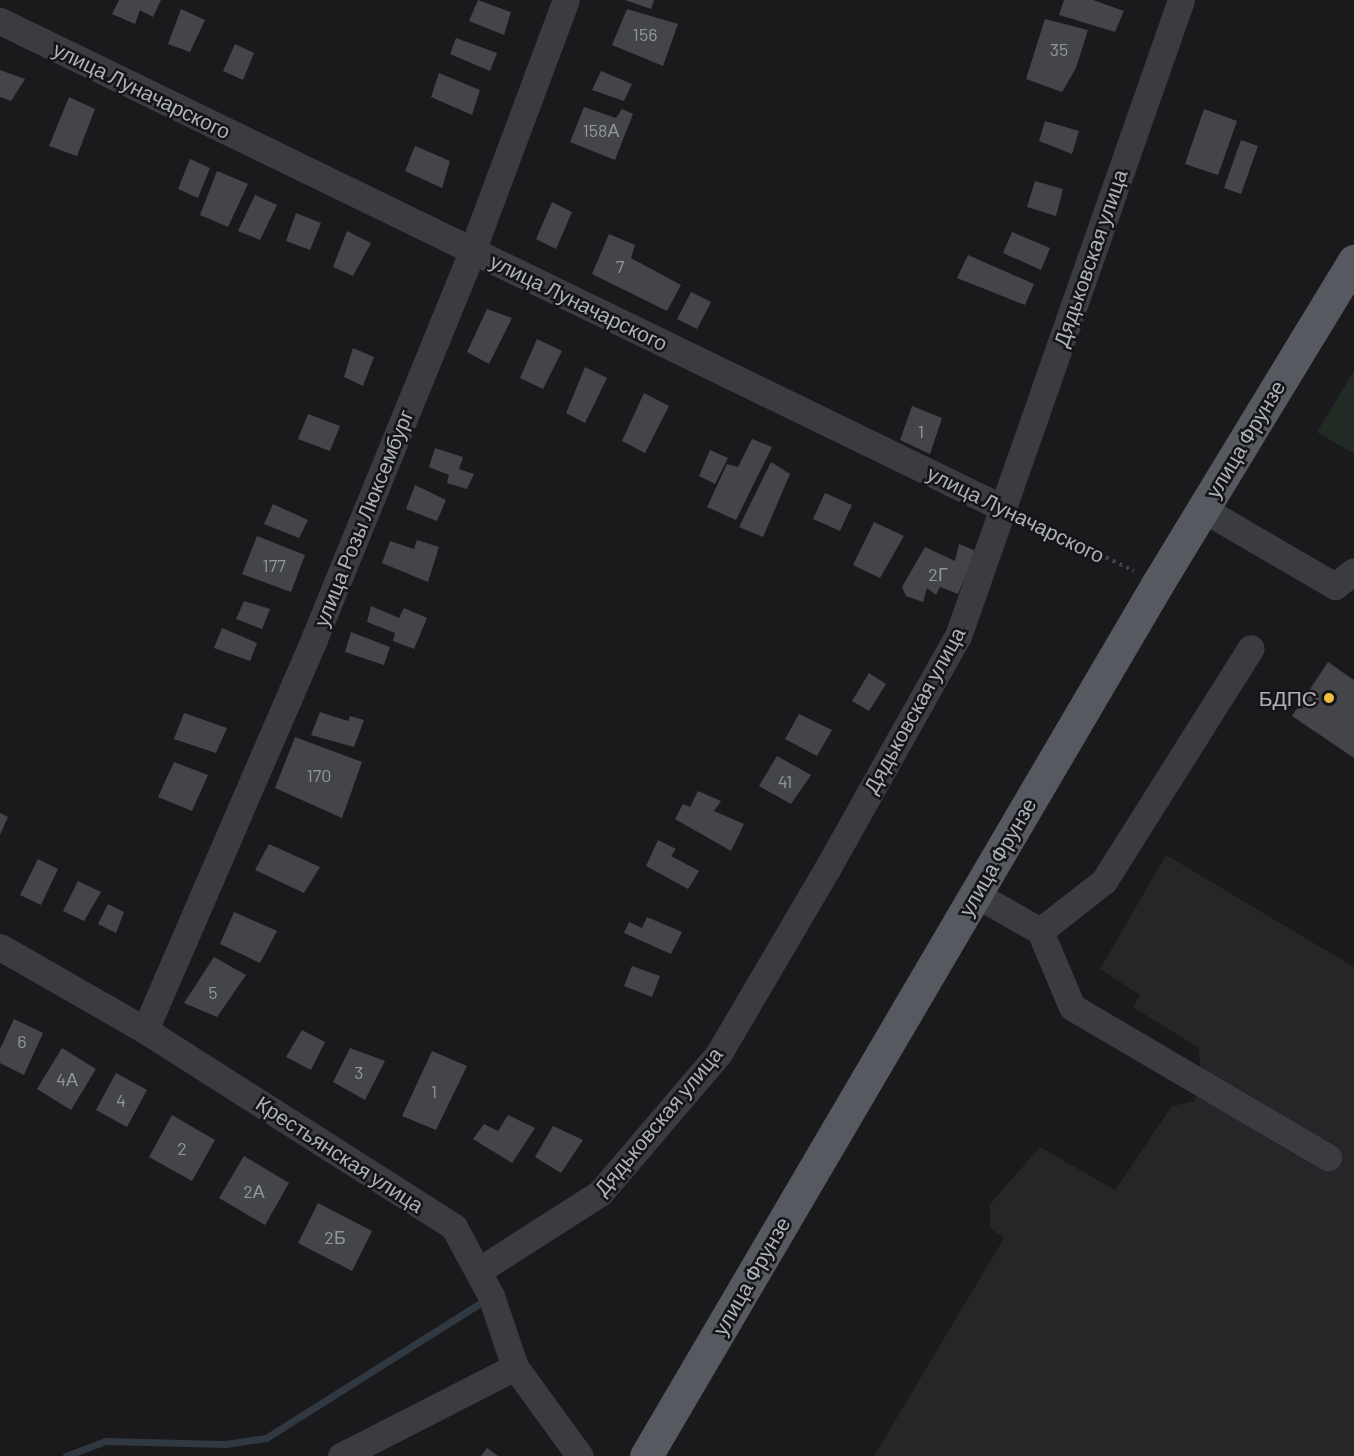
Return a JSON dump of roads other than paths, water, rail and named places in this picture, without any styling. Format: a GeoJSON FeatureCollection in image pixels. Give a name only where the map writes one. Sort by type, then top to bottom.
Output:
{"type":"FeatureCollection","features":[{"type":"Feature","properties":{"kind":"main road","name":"улица Фрунзе"},"geometry":{"type":"LineString","coordinates":[[645,1456],[1158,583],[1354,261]]}},
{"type":"Feature","properties":{"kind":"street","name":"улица Розы Люксембург"},"geometry":{"type":"LineString","coordinates":[[146,1030],[314,639],[472,250],[566,0]]}},
{"type":"Feature","properties":{"kind":"street","name":"Дядьковская улица"},"geometry":{"type":"LineString","coordinates":[[477,1271],[600,1193],[719,1053],[827,869],[958,636],[1181,0]]}},
{"type":"Feature","properties":{"kind":"street","name":"улица Луначарского"},"geometry":{"type":"LineString","coordinates":[[0,21],[1003,508]]}},
{"type":"Feature","properties":{"kind":"street"},"geometry":{"type":"LineString","coordinates":[[1203,509],[1335,586],[1354,571]]}},
{"type":"Feature","properties":{"kind":"street"},"geometry":{"type":"LineString","coordinates":[[1040,931],[1104,881],[1251,648]]}},
{"type":"Feature","properties":{"kind":"street"},"geometry":{"type":"LineString","coordinates":[[975,894],[1040,931],[1072,1007],[1328,1157]]}},
{"type":"Feature","properties":{"kind":"street","name":"Крестьянская улица"},"geometry":{"type":"LineString","coordinates":[[0,947],[146,1030],[454,1227],[491,1296],[515,1366],[580,1456]]}},
{"type":"Feature","properties":{"kind":"street"},"geometry":{"type":"LineString","coordinates":[[341,1456],[515,1366]]}},
{"type":"Feature","properties":{"kind":"waterway"},"geometry":{"type":"LineString","coordinates":[[66,1456],[105,1441],[225,1444],[266,1438],[485,1300]]}},
{"type":"Feature","properties":{"kind":"place","name":"БДПС"},"geometry":{"type":"Point","coordinates":[1329,698]}}]}
